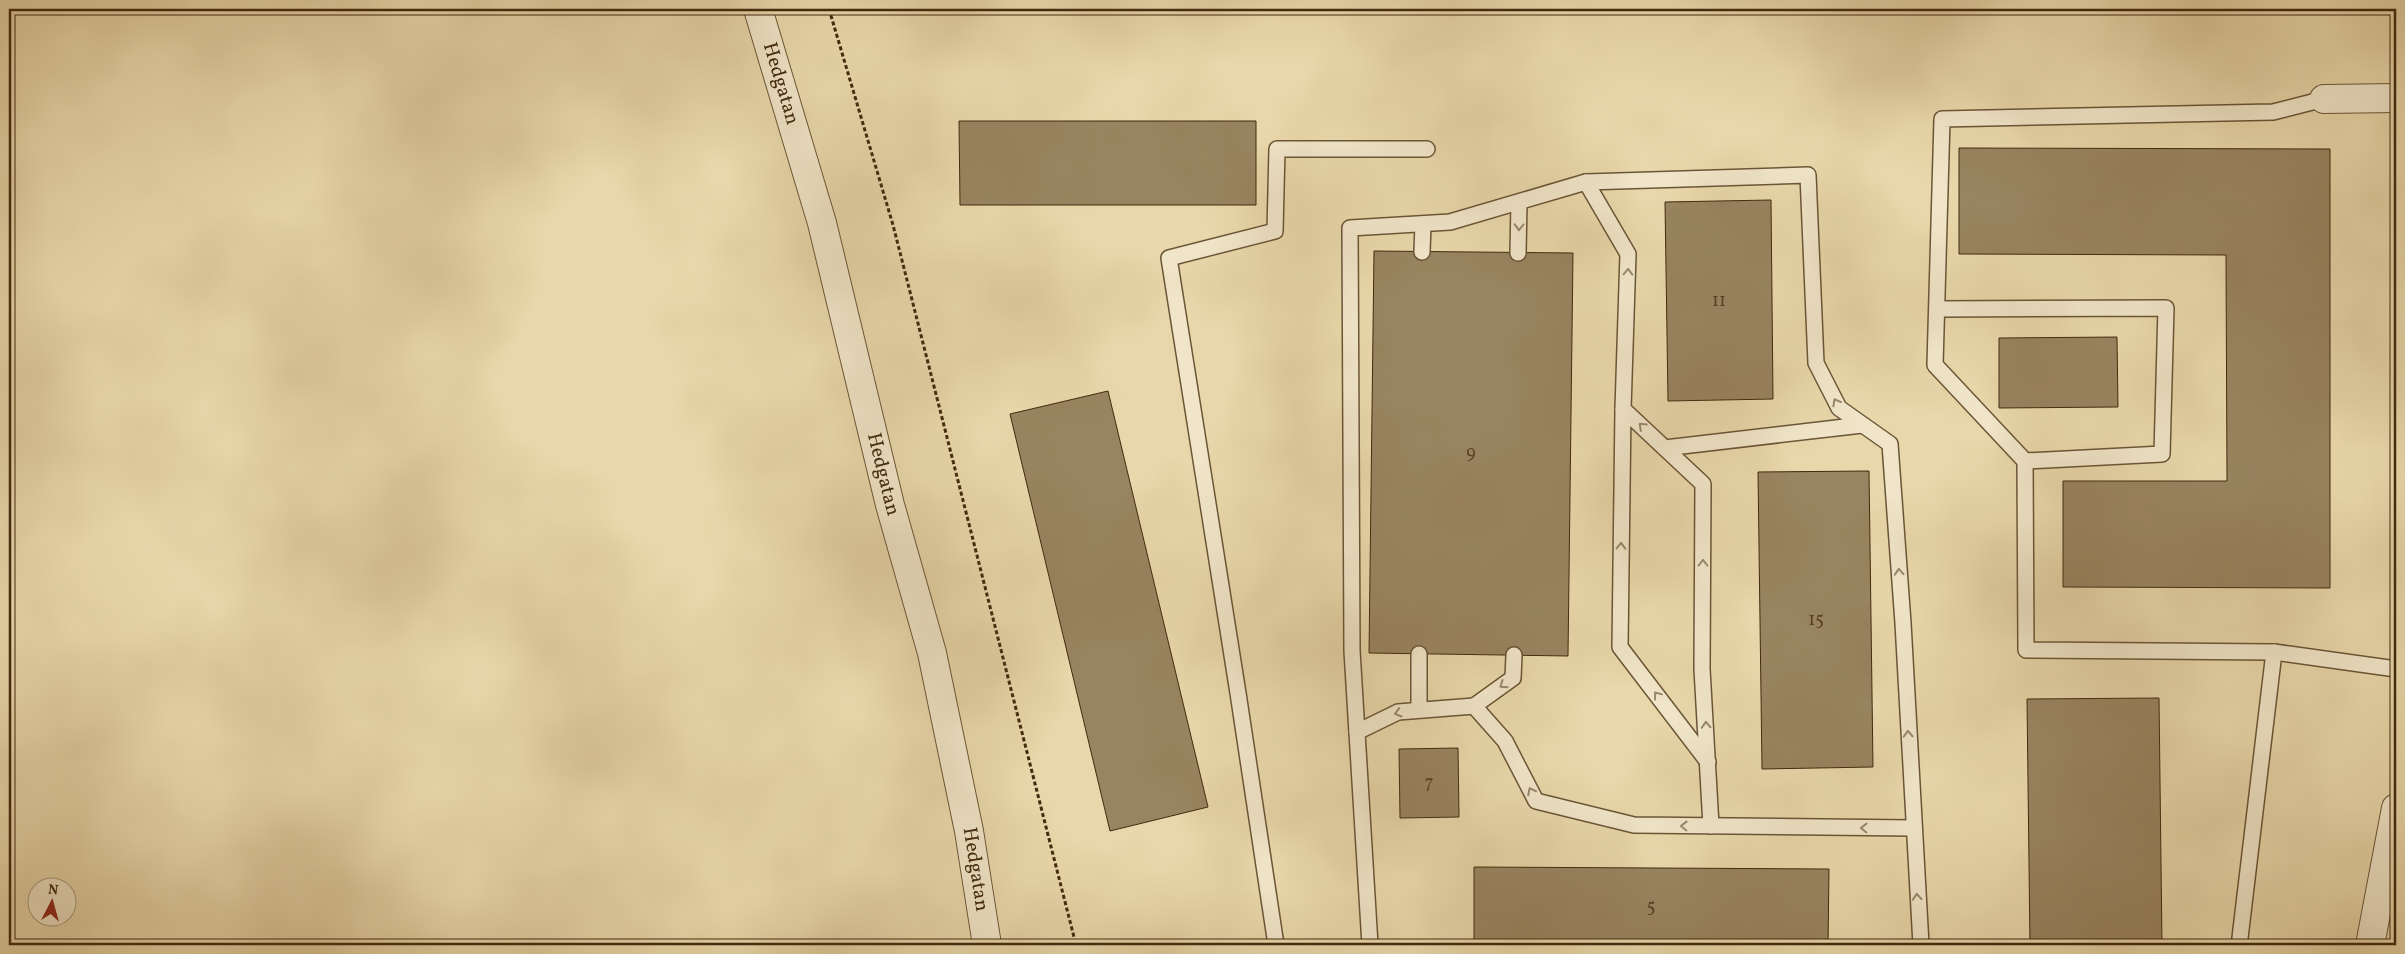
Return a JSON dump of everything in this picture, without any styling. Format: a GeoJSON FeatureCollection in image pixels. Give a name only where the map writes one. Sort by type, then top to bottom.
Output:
{"type":"FeatureCollection","features":[{"type":"Feature","properties":{"kind":"street","name":"Hedgatan"},"geometry":{"type":"LineString","coordinates":[[758,9],[822,223],[890,505],[932,653],[969,831],[987,945]]}},
{"type":"Feature","properties":{"kind":"street"},"geometry":{"type":"LineString","coordinates":[[2324,99],[2396,98]]}},
{"type":"Feature","properties":{"kind":"street"},"geometry":{"type":"LineString","coordinates":[[2370,945],[2396,808]]}},
{"type":"Feature","properties":{"kind":"lane"},"geometry":{"type":"LineString","coordinates":[[2324,99],[2272,112],[1942,119],[1935,365],[2025,462],[2026,650],[2274,652],[2396,669]]}},
{"type":"Feature","properties":{"kind":"lane"},"geometry":{"type":"LineString","coordinates":[[1276,945],[1169,258],[1275,231],[1277,149],[1427,149]]}},
{"type":"Feature","properties":{"kind":"lane"},"geometry":{"type":"LineString","coordinates":[[1370,945],[1352,652],[1350,228],[1450,222],[1586,182],[1808,175],[1816,363],[1839,408],[1890,444],[1903,623],[1921,945]]}},
{"type":"Feature","properties":{"kind":"lane"},"geometry":{"type":"LineString","coordinates":[[1586,182],[1628,254],[1623,409],[1620,647],[1708,762]]}},
{"type":"Feature","properties":{"kind":"lane"},"geometry":{"type":"LineString","coordinates":[[1518,253],[1519,202]]}},
{"type":"Feature","properties":{"kind":"lane"},"geometry":{"type":"LineString","coordinates":[[1422,224],[1422,252]]}},
{"type":"Feature","properties":{"kind":"lane"},"geometry":{"type":"LineString","coordinates":[[1937,309],[2166,308],[2162,454],[2025,462]]}},
{"type":"Feature","properties":{"kind":"lane"},"geometry":{"type":"LineString","coordinates":[[1623,409],[1703,484],[1702,669],[1711,826]]}},
{"type":"Feature","properties":{"kind":"lane"},"geometry":{"type":"LineString","coordinates":[[1665,448],[1862,425]]}},
{"type":"Feature","properties":{"kind":"lane"},"geometry":{"type":"LineString","coordinates":[[2240,938],[2274,652]]}},
{"type":"Feature","properties":{"kind":"lane"},"geometry":{"type":"LineString","coordinates":[[1419,710],[1420,654]]}},
{"type":"Feature","properties":{"kind":"lane"},"geometry":{"type":"LineString","coordinates":[[1358,732],[1398,712],[1474,706],[1513,678],[1514,655]]}},
{"type":"Feature","properties":{"kind":"lane"},"geometry":{"type":"LineString","coordinates":[[1474,706],[1505,741],[1536,801],[1634,825],[1913,828]]}},
{"type":"Feature","properties":{"kind":"path"},"geometry":{"type":"LineString","coordinates":[[829,9],[893,225],[956,481],[1076,945]]}},
{"type":"Feature","properties":{"kind":"building"},"geometry":{"type":"Polygon","coordinates":[[[959,121],[1256,121],[1256,205],[960,205],[959,121]]]}},
{"type":"Feature","properties":{"kind":"building"},"geometry":{"type":"Polygon","coordinates":[[[1959,148],[2330,149],[2330,588],[2063,587],[2063,481],[2227,481],[2226,255],[1959,254],[1959,148]]]}},
{"type":"Feature","properties":{"kind":"building"},"geometry":{"type":"Polygon","coordinates":[[[1771,200],[1773,399],[1668,401],[1665,202],[1771,200]]]}},
{"type":"Feature","properties":{"kind":"building"},"geometry":{"type":"Polygon","coordinates":[[[1374,251],[1573,253],[1568,656],[1369,653],[1374,251]]]}},
{"type":"Feature","properties":{"kind":"building"},"geometry":{"type":"Polygon","coordinates":[[[2117,337],[2118,407],[1999,408],[1999,338],[2117,337]]]}},
{"type":"Feature","properties":{"kind":"building"},"geometry":{"type":"Polygon","coordinates":[[[1108,391],[1208,807],[1110,831],[1010,414],[1108,391]]]}},
{"type":"Feature","properties":{"kind":"building"},"geometry":{"type":"Polygon","coordinates":[[[1869,471],[1873,767],[1762,769],[1758,472],[1869,471]]]}},
{"type":"Feature","properties":{"kind":"building"},"geometry":{"type":"Polygon","coordinates":[[[2159,698],[2162,945],[2030,945],[2027,699],[2159,698]]]}},
{"type":"Feature","properties":{"kind":"building"},"geometry":{"type":"Polygon","coordinates":[[[1458,748],[1459,817],[1400,818],[1399,749],[1458,748]]]}},
{"type":"Feature","properties":{"kind":"building"},"geometry":{"type":"Polygon","coordinates":[[[1474,867],[1829,869],[1828,945],[1474,945],[1474,867]]]}}]}
